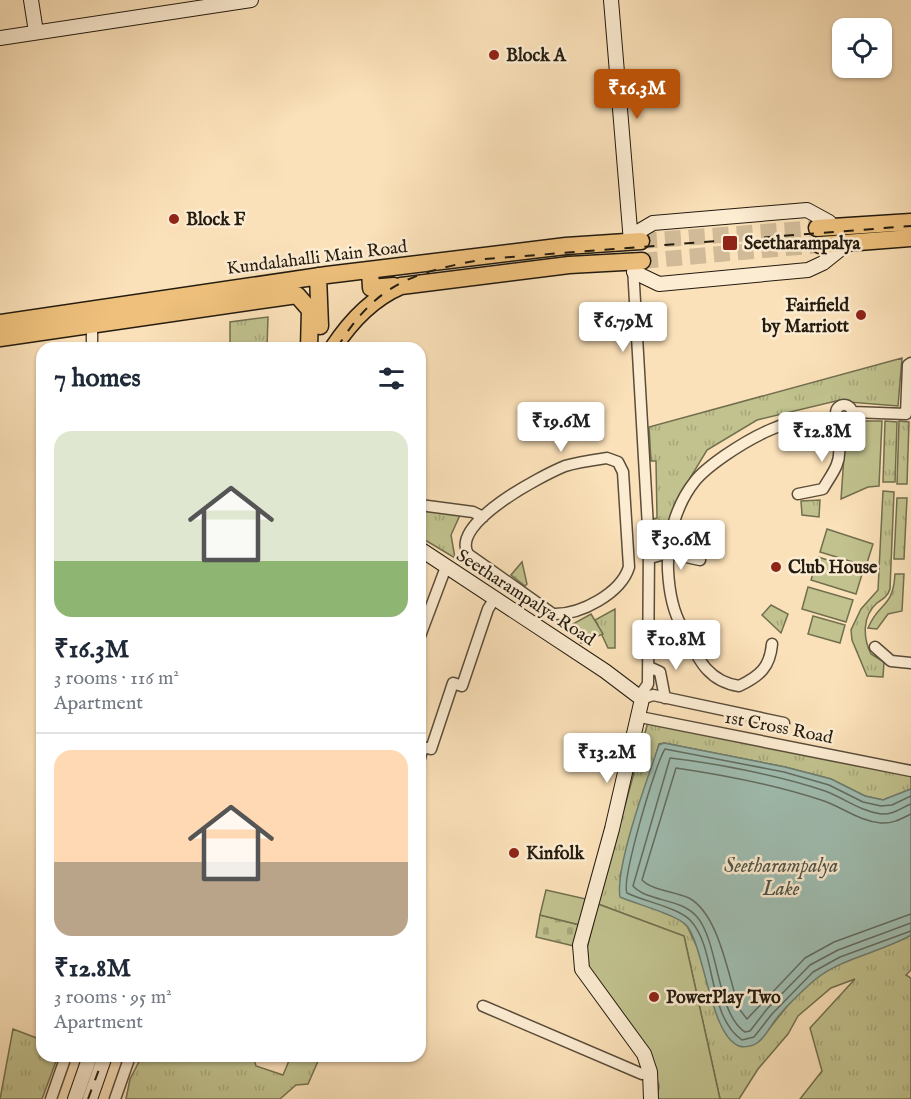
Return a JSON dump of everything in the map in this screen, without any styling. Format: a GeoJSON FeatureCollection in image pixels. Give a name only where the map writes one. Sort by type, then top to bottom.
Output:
{"type":"FeatureCollection","features":[{"type":"Feature","properties":{"kind":"main road"},"geometry":{"type":"LineString","coordinates":[[824,228],[911,222]]}},
{"type":"Feature","properties":{"kind":"main road"},"geometry":{"type":"LineString","coordinates":[[820,245],[911,238]]}},
{"type":"Feature","properties":{"kind":"main road","name":"Kundalahalli Main Road"},"geometry":{"type":"LineString","coordinates":[[0,338],[30,326],[318,276],[634,240]]}},
{"type":"Feature","properties":{"kind":"main road"},"geometry":{"type":"LineString","coordinates":[[370,270],[371,288],[569,265],[636,265]]}},
{"type":"Feature","properties":{"kind":"main road"},"geometry":{"type":"LineString","coordinates":[[318,276],[320,342]]}},
{"type":"Feature","properties":{"kind":"main road"},"geometry":{"type":"LineString","coordinates":[[337,342],[378,298],[407,285]]}},
{"type":"Feature","properties":{"kind":"main road"},"geometry":{"type":"LineString","coordinates":[[350,342],[355,334],[407,285]]}},
{"type":"Feature","properties":{"kind":"main road","name":"Kundalahalli Main Road"},"geometry":{"type":"LineString","coordinates":[[0,323],[30,326],[92,324],[297,294],[304,299],[310,310],[309,342]]}},
{"type":"Feature","properties":{"kind":"street"},"geometry":{"type":"LineString","coordinates":[[30,0],[36,32]]}},
{"type":"Feature","properties":{"kind":"street"},"geometry":{"type":"LineString","coordinates":[[0,38],[251,0]]}},
{"type":"Feature","properties":{"kind":"street"},"geometry":{"type":"LineString","coordinates":[[610,0],[634,240]]}},
{"type":"Feature","properties":{"kind":"street"},"geometry":{"type":"LineString","coordinates":[[634,240],[653,223],[807,210],[829,222],[824,228]]}},
{"type":"Feature","properties":{"kind":"street"},"geometry":{"type":"LineString","coordinates":[[636,265],[659,284],[808,270],[823,263],[838,251],[838,244]]}},
{"type":"Feature","properties":{"kind":"street"},"geometry":{"type":"LineString","coordinates":[[636,265],[639,408],[650,558],[649,668],[647,688],[641,697],[639,717],[580,945],[582,969],[644,1054],[650,1072],[651,1099]]}},
{"type":"Feature","properties":{"kind":"street"},"geometry":{"type":"LineString","coordinates":[[92,324],[92,342]]}},
{"type":"Feature","properties":{"kind":"street"},"geometry":{"type":"LineString","coordinates":[[822,422],[837,416],[837,410],[843,405],[850,407],[852,412],[906,414],[908,365],[911,363]]}},
{"type":"Feature","properties":{"kind":"street"},"geometry":{"type":"LineString","coordinates":[[772,644],[771,659],[752,680],[739,686],[715,679],[699,658],[678,622],[669,589],[668,548],[683,500],[696,480],[737,446],[798,419],[822,422],[827,424],[839,447],[836,467],[823,489],[798,494]]}},
{"type":"Feature","properties":{"kind":"street"},"geometry":{"type":"LineString","coordinates":[[607,458],[618,462],[623,472],[630,548],[626,578],[620,585],[580,610],[564,615],[553,614],[468,554],[464,548],[465,538],[483,516],[529,483],[567,466],[607,458]]}},
{"type":"Feature","properties":{"kind":"street"},"geometry":{"type":"LineString","coordinates":[[426,506],[473,512],[483,516]]}},
{"type":"Feature","properties":{"kind":"street"},"geometry":{"type":"LineString","coordinates":[[630,548],[649,541],[700,561]]}},
{"type":"Feature","properties":{"kind":"street"},"geometry":{"type":"LineString","coordinates":[[650,558],[668,548]]}},
{"type":"Feature","properties":{"kind":"street","name":"Seetharampalya Road"},"geometry":{"type":"LineString","coordinates":[[426,553],[641,697]]}},
{"type":"Feature","properties":{"kind":"street"},"geometry":{"type":"LineString","coordinates":[[426,620],[446,567]]}},
{"type":"Feature","properties":{"kind":"street"},"geometry":{"type":"LineString","coordinates":[[426,748],[431,749],[453,683],[462,686],[488,609],[495,598]]}},
{"type":"Feature","properties":{"kind":"street"},"geometry":{"type":"LineString","coordinates":[[875,647],[891,661],[906,665],[911,663]]}},
{"type":"Feature","properties":{"kind":"street"},"geometry":{"type":"LineString","coordinates":[[649,668],[660,672],[665,698]]}},
{"type":"Feature","properties":{"kind":"street"},"geometry":{"type":"LineString","coordinates":[[641,697],[653,695],[784,723]]}},
{"type":"Feature","properties":{"kind":"street","name":"1st Cross Road"},"geometry":{"type":"LineString","coordinates":[[639,717],[911,771]]}},
{"type":"Feature","properties":{"kind":"street"},"geometry":{"type":"LineString","coordinates":[[483,1006],[642,1074],[650,1072]]}},
{"type":"Feature","properties":{"kind":"street"},"geometry":{"type":"LineString","coordinates":[[51,1099],[64,1062]]}},
{"type":"Feature","properties":{"kind":"street"},"geometry":{"type":"LineString","coordinates":[[75,1099],[88,1062]]}},
{"type":"Feature","properties":{"kind":"street"},"geometry":{"type":"LineString","coordinates":[[90,1099],[103,1062]]}},
{"type":"Feature","properties":{"kind":"street"},"geometry":{"type":"LineString","coordinates":[[115,1099],[128,1062]]}},
{"type":"Feature","properties":{"kind":"green space"},"geometry":{"type":"Polygon","coordinates":[[[268,317],[267,342],[230,342],[230,322],[268,317]]]}},
{"type":"Feature","properties":{"kind":"green space"},"geometry":{"type":"Polygon","coordinates":[[[902,358],[898,406],[836,401],[757,420],[707,450],[687,483],[665,533],[653,528],[652,519],[657,518],[656,461],[651,461],[649,427],[902,358]]]}},
{"type":"Feature","properties":{"kind":"green space"},"geometry":{"type":"Polygon","coordinates":[[[853,421],[882,421],[879,486],[868,487],[841,499],[846,428],[853,421]]]}},
{"type":"Feature","properties":{"kind":"green space"},"geometry":{"type":"Polygon","coordinates":[[[885,421],[897,422],[895,482],[883,482],[885,421]]]}},
{"type":"Feature","properties":{"kind":"green space"},"geometry":{"type":"Polygon","coordinates":[[[899,421],[909,422],[907,484],[897,484],[899,421]]]}},
{"type":"Feature","properties":{"kind":"green space"},"geometry":{"type":"Polygon","coordinates":[[[883,491],[894,492],[890,589],[887,595],[872,608],[866,621],[865,634],[871,654],[884,662],[883,677],[867,676],[852,640],[851,630],[861,609],[878,590],[883,491]]]}},
{"type":"Feature","properties":{"kind":"green space"},"geometry":{"type":"Polygon","coordinates":[[[897,498],[907,498],[904,559],[894,559],[897,498]]]}},
{"type":"Feature","properties":{"kind":"green space"},"geometry":{"type":"Polygon","coordinates":[[[820,500],[819,517],[802,515],[801,501],[820,500]]]}},
{"type":"Feature","properties":{"kind":"green space"},"geometry":{"type":"Polygon","coordinates":[[[426,510],[460,515],[451,535],[455,558],[426,541],[426,510]]]}},
{"type":"Feature","properties":{"kind":"green space"},"geometry":{"type":"Polygon","coordinates":[[[827,529],[873,544],[866,566],[820,552],[827,529]]]}},
{"type":"Feature","properties":{"kind":"green space"},"geometry":{"type":"Polygon","coordinates":[[[818,557],[863,571],[856,594],[811,580],[818,557]]]}},
{"type":"Feature","properties":{"kind":"green space"},"geometry":{"type":"Polygon","coordinates":[[[522,562],[527,584],[525,586],[511,575],[522,562]]]}},
{"type":"Feature","properties":{"kind":"green space"},"geometry":{"type":"Polygon","coordinates":[[[895,574],[904,574],[902,611],[888,614],[877,629],[868,628],[891,593],[895,574]]]}},
{"type":"Feature","properties":{"kind":"green space"},"geometry":{"type":"Polygon","coordinates":[[[808,587],[853,600],[846,622],[802,609],[808,587]]]}},
{"type":"Feature","properties":{"kind":"green space"},"geometry":{"type":"Polygon","coordinates":[[[771,605],[788,614],[781,633],[762,615],[771,605]]]}},
{"type":"Feature","properties":{"kind":"green space"},"geometry":{"type":"Polygon","coordinates":[[[615,609],[615,648],[608,648],[595,620],[615,609]]]}},
{"type":"Feature","properties":{"kind":"green space"},"geometry":{"type":"Polygon","coordinates":[[[591,614],[603,634],[581,643],[571,625],[591,614]]]}},
{"type":"Feature","properties":{"kind":"green space"},"geometry":{"type":"Polygon","coordinates":[[[813,616],[845,625],[840,643],[808,634],[813,616]]]}},
{"type":"Feature","properties":{"kind":"green space"},"geometry":{"type":"Polygon","coordinates":[[[648,722],[911,776],[911,789],[883,800],[865,796],[831,779],[785,767],[664,743],[659,744],[620,876],[664,913],[678,918],[687,926],[697,947],[719,1020],[758,1042],[793,1000],[817,977],[839,964],[911,935],[911,970],[906,975],[911,978],[911,1099],[800,1099],[822,1071],[810,1028],[855,979],[831,988],[798,1016],[788,1034],[758,1069],[739,1099],[720,1099],[684,936],[598,904],[648,722]]]}},
{"type":"Feature","properties":{"kind":"green space"},"geometry":{"type":"Polygon","coordinates":[[[546,890],[586,899],[580,925],[540,915],[546,890]]]}},
{"type":"Feature","properties":{"kind":"green space","name":"PowerPlay Two"},"geometry":{"type":"Polygon","coordinates":[[[598,904],[684,936],[720,1099],[657,1099],[659,1086],[652,1061],[589,969],[587,948],[598,904]]]}},
{"type":"Feature","properties":{"kind":"green space"},"geometry":{"type":"Polygon","coordinates":[[[540,915],[580,925],[574,946],[536,937],[540,915]]]}},
{"type":"Feature","properties":{"kind":"green space"},"geometry":{"type":"Polygon","coordinates":[[[13,1029],[36,1038],[36,1062],[56,1062],[42,1099],[0,1099],[13,1029]]]}},
{"type":"Feature","properties":{"kind":"green space"},"geometry":{"type":"Polygon","coordinates":[[[139,1062],[255,1062],[256,1066],[283,1075],[288,1062],[318,1062],[308,1084],[296,1085],[280,1099],[126,1099],[130,1079],[139,1062]]]}},
{"type":"Feature","properties":{"kind":"water","name":"Seetharampalya Lake"},"geometry":{"type":"Polygon","coordinates":[[[664,743],[785,767],[831,779],[865,796],[883,800],[911,789],[911,935],[845,962],[820,976],[788,1005],[760,1041],[751,1046],[739,1046],[729,1039],[721,1026],[699,953],[687,926],[666,914],[620,897],[622,865],[627,844],[659,745],[664,743]]]}},
{"type":"Feature","properties":{"kind":"tunnel"},"geometry":{"type":"LineString","coordinates":[[641,241],[817,228]]}},
{"type":"Feature","properties":{"kind":"tunnel"},"geometry":{"type":"LineString","coordinates":[[642,261],[820,245]]}},
{"type":"Feature","properties":{"kind":"railway"},"geometry":{"type":"LineString","coordinates":[[341,342],[367,308],[382,295],[417,276],[460,264],[485,259],[911,226]]}},
{"type":"Feature","properties":{"kind":"railway"},"geometry":{"type":"LineString","coordinates":[[88,1099],[102,1062]]}},
{"type":"Feature","properties":{"kind":"place","name":"Block A"},"geometry":{"type":"Point","coordinates":[494,55]}},
{"type":"Feature","properties":{"kind":"place","name":"Block F"},"geometry":{"type":"Point","coordinates":[174,219]}},
{"type":"Feature","properties":{"kind":"place","name":"Seetharampalya"},"geometry":{"type":"Point","coordinates":[730,243]}},
{"type":"Feature","properties":{"kind":"place","name":"Fairfield by Marriott"},"geometry":{"type":"Point","coordinates":[861,315]}},
{"type":"Feature","properties":{"kind":"place","name":"Club House"},"geometry":{"type":"Point","coordinates":[776,567]}},
{"type":"Feature","properties":{"kind":"place","name":"Kinfolk"},"geometry":{"type":"Point","coordinates":[514,853]}},
{"type":"Feature","properties":{"kind":"place","name":"PowerPlay Two"},"geometry":{"type":"Point","coordinates":[654,997]}}]}
